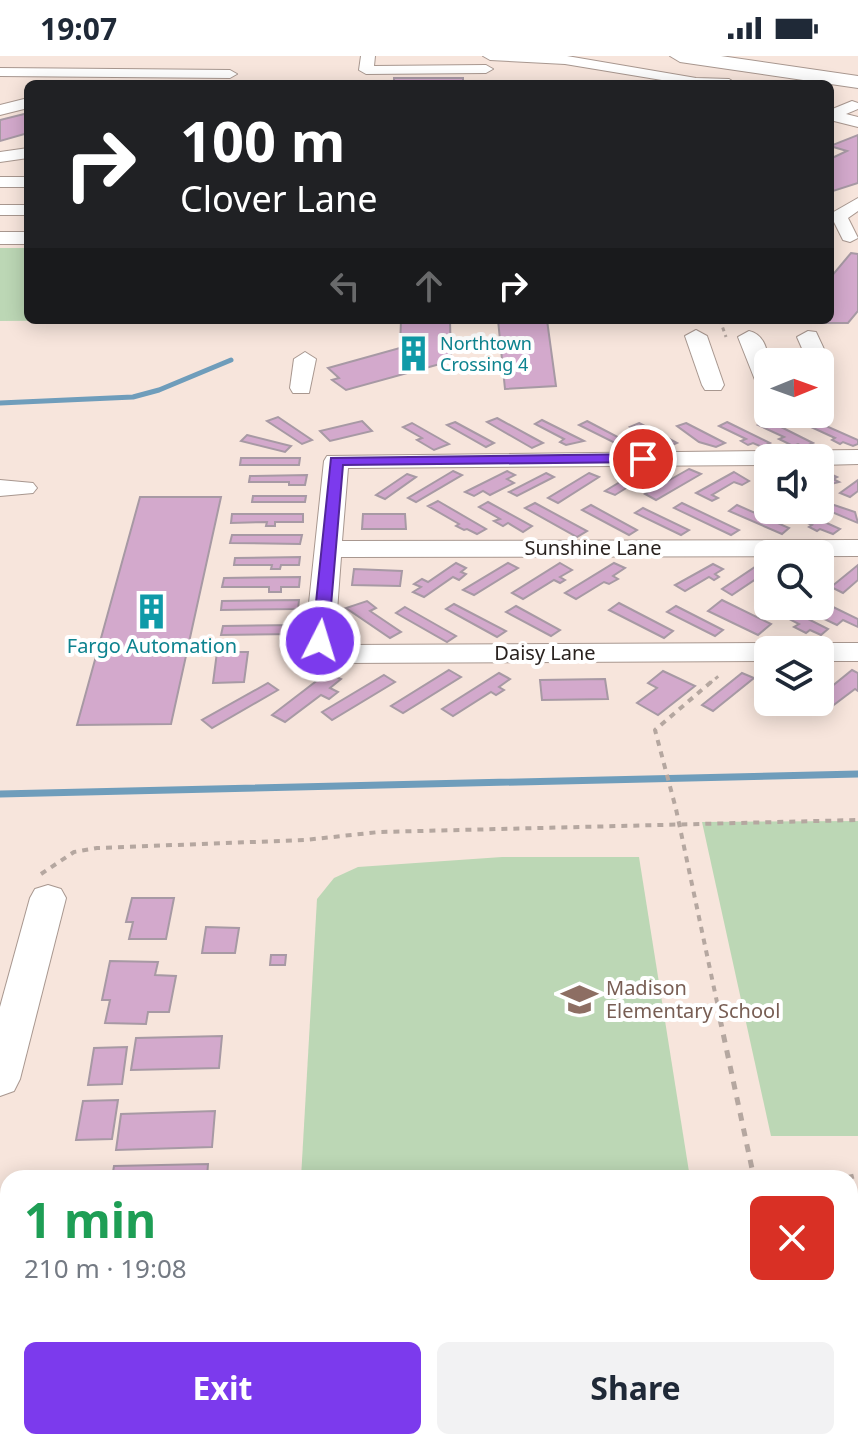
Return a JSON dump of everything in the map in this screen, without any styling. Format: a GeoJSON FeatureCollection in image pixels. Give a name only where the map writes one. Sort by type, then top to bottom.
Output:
{"type":"FeatureCollection","features":[{"type":"Feature","properties":{"kind":"highway"},"geometry":{"type":"LineString","coordinates":[[680,56],[858,82]]}},
{"type":"Feature","properties":{"kind":"highway"},"geometry":{"type":"LineString","coordinates":[[820,56],[858,72]]}},
{"type":"Feature","properties":{"kind":"street"},"geometry":{"type":"LineString","coordinates":[[526,76],[529,57]]}},
{"type":"Feature","properties":{"kind":"street"},"geometry":{"type":"LineString","coordinates":[[366,70],[487,66],[529,57],[615,66],[677,80]]}},
{"type":"Feature","properties":{"kind":"street"},"geometry":{"type":"LineString","coordinates":[[0,72],[228,72]]}},
{"type":"Feature","properties":{"kind":"street"},"geometry":{"type":"LineString","coordinates":[[117,80],[144,73]]}},
{"type":"Feature","properties":{"kind":"street"},"geometry":{"type":"LineString","coordinates":[[555,76],[622,76],[665,80]]}},
{"type":"Feature","properties":{"kind":"street"},"geometry":{"type":"LineString","coordinates":[[0,110],[24,104]]}},
{"type":"Feature","properties":{"kind":"street"},"geometry":{"type":"LineString","coordinates":[[834,104],[856,112]]}},
{"type":"Feature","properties":{"kind":"street"},"geometry":{"type":"LineString","coordinates":[[0,157],[24,154]]}},
{"type":"Feature","properties":{"kind":"street"},"geometry":{"type":"LineString","coordinates":[[0,182],[24,182]]}},
{"type":"Feature","properties":{"kind":"street"},"geometry":{"type":"LineString","coordinates":[[0,210],[24,210]]}},
{"type":"Feature","properties":{"kind":"street"},"geometry":{"type":"LineString","coordinates":[[843,211],[854,236]]}},
{"type":"Feature","properties":{"kind":"street"},"geometry":{"type":"LineString","coordinates":[[0,238],[24,238]]}},
{"type":"Feature","properties":{"kind":"street"},"geometry":{"type":"LineString","coordinates":[[696,336],[713,385]]}},
{"type":"Feature","properties":{"kind":"street"},"geometry":{"type":"LineString","coordinates":[[749,337],[754,350]]}},
{"type":"Feature","properties":{"kind":"street"},"geometry":{"type":"LineString","coordinates":[[808,337],[813,348]]}},
{"type":"Feature","properties":{"kind":"street"},"geometry":{"type":"LineString","coordinates":[[301,388],[305,359]]}},
{"type":"Feature","properties":{"kind":"street"},"geometry":{"type":"LineString","coordinates":[[328,549],[336,461],[858,457]]}},
{"type":"Feature","properties":{"kind":"street","name":"Sunshine Lane"},"geometry":{"type":"LineString","coordinates":[[328,549],[858,548]]}},
{"type":"Feature","properties":{"kind":"street","name":"Daisy Lane"},"geometry":{"type":"LineString","coordinates":[[328,549],[320,641],[340,654],[754,652]]}},
{"type":"Feature","properties":{"kind":"street"},"geometry":{"type":"LineString","coordinates":[[834,652],[858,652]]}},
{"type":"Feature","properties":{"kind":"street"},"geometry":{"type":"LineString","coordinates":[[0,1079],[11,994],[43,887]]}},
{"type":"Feature","properties":{"kind":"path"},"geometry":{"type":"LineString","coordinates":[[721,324],[726,337]]}},
{"type":"Feature","properties":{"kind":"path"},"geometry":{"type":"LineString","coordinates":[[752,1170],[676,809],[655,730],[754,654]]}},
{"type":"Feature","properties":{"kind":"path"},"geometry":{"type":"LineString","coordinates":[[43,887],[45,868],[74,852],[97,848],[305,840],[379,832],[858,820]]}},
{"type":"Feature","properties":{"kind":"green space"},"geometry":{"type":"Polygon","coordinates":[[[0,248],[24,248],[24,321],[0,321],[0,248]]]}},
{"type":"Feature","properties":{"kind":"green space"},"geometry":{"type":"Polygon","coordinates":[[[858,821],[858,1136],[771,1136],[702,822],[858,821]]]}},
{"type":"Feature","properties":{"kind":"green space"},"geometry":{"type":"Polygon","coordinates":[[[502,857],[639,857],[689,1170],[301,1170],[317,899],[334,878],[358,867],[502,857]]]}},
{"type":"Feature","properties":{"kind":"building"},"geometry":{"type":"Polygon","coordinates":[[[394,78],[463,78],[463,80],[394,78]]]}},
{"type":"Feature","properties":{"kind":"building"},"geometry":{"type":"Polygon","coordinates":[[[24,114],[24,134],[0,141],[0,120],[24,114]]]}},
{"type":"Feature","properties":{"kind":"building"},"geometry":{"type":"Polygon","coordinates":[[[858,135],[858,183],[834,191],[834,157],[847,151],[834,147],[834,144],[858,135]]]}},
{"type":"Feature","properties":{"kind":"building"},"geometry":{"type":"Polygon","coordinates":[[[851,253],[858,254],[858,311],[848,323],[834,323],[834,273],[851,253]]]}},
{"type":"Feature","properties":{"kind":"building","name":"Northtown Crossing 4"},"geometry":{"type":"Polygon","coordinates":[[[401,324],[450,324],[451,361],[346,390],[332,380],[339,378],[328,368],[400,348],[401,324]]]}},
{"type":"Feature","properties":{"kind":"building"},"geometry":{"type":"Polygon","coordinates":[[[498,324],[548,324],[556,386],[505,389],[498,324]]]}},
{"type":"Feature","properties":{"kind":"building"},"geometry":{"type":"Polygon","coordinates":[[[278,417],[312,440],[302,444],[267,421],[278,417]]]}},
{"type":"Feature","properties":{"kind":"building"},"geometry":{"type":"Polygon","coordinates":[[[497,418],[543,443],[532,448],[487,422],[497,418]]]}},
{"type":"Feature","properties":{"kind":"building"},"geometry":{"type":"Polygon","coordinates":[[[542,420],[584,441],[566,445],[560,442],[564,439],[535,424],[542,420]]]}},
{"type":"Feature","properties":{"kind":"building"},"geometry":{"type":"Polygon","coordinates":[[[362,421],[372,431],[330,441],[320,431],[362,421]]]}},
{"type":"Feature","properties":{"kind":"building"},"geometry":{"type":"Polygon","coordinates":[[[587,421],[635,446],[627,449],[579,425],[587,421]]]}},
{"type":"Feature","properties":{"kind":"building"},"geometry":{"type":"Polygon","coordinates":[[[455,422],[494,443],[486,447],[447,425],[455,422]]]}},
{"type":"Feature","properties":{"kind":"building"},"geometry":{"type":"Polygon","coordinates":[[[727,422],[770,443],[748,445],[741,441],[746,439],[719,426],[727,422]]]}},
{"type":"Feature","properties":{"kind":"building"},"geometry":{"type":"Polygon","coordinates":[[[412,423],[449,444],[434,450],[417,440],[422,438],[403,427],[412,423]]]}},
{"type":"Feature","properties":{"kind":"building"},"geometry":{"type":"Polygon","coordinates":[[[639,423],[677,443],[668,447],[631,432],[635,430],[630,427],[639,423]]]}},
{"type":"Feature","properties":{"kind":"building"},"geometry":{"type":"Polygon","coordinates":[[[686,423],[725,443],[716,447],[699,442],[677,426],[686,423]]]}},
{"type":"Feature","properties":{"kind":"building"},"geometry":{"type":"Polygon","coordinates":[[[764,428],[783,428],[813,443],[789,444],[779,439],[784,437],[764,428]]]}},
{"type":"Feature","properties":{"kind":"building"},"geometry":{"type":"Polygon","coordinates":[[[813,428],[831,428],[858,440],[858,444],[840,444],[832,440],[835,438],[813,428]]]}},
{"type":"Feature","properties":{"kind":"building"},"geometry":{"type":"Polygon","coordinates":[[[247,435],[291,446],[285,452],[241,441],[247,435]]]}},
{"type":"Feature","properties":{"kind":"building"},"geometry":{"type":"Polygon","coordinates":[[[241,458],[300,458],[299,465],[240,465],[241,458]]]}},
{"type":"Feature","properties":{"kind":"building"},"geometry":{"type":"Polygon","coordinates":[[[689,469],[701,474],[656,500],[645,494],[689,469]]]}},
{"type":"Feature","properties":{"kind":"building"},"geometry":{"type":"Polygon","coordinates":[[[453,471],[462,475],[416,502],[408,498],[453,471]]]}},
{"type":"Feature","properties":{"kind":"building"},"geometry":{"type":"Polygon","coordinates":[[[507,471],[515,475],[507,479],[514,483],[490,495],[483,491],[474,496],[465,492],[507,471]]]}},
{"type":"Feature","properties":{"kind":"building"},"geometry":{"type":"Polygon","coordinates":[[[734,472],[749,481],[742,485],[734,482],[712,495],[718,498],[712,501],[696,493],[734,472]]]}},
{"type":"Feature","properties":{"kind":"building"},"geometry":{"type":"Polygon","coordinates":[[[546,473],[554,477],[517,496],[509,492],[546,473]]]}},
{"type":"Feature","properties":{"kind":"building"},"geometry":{"type":"Polygon","coordinates":[[[589,473],[599,477],[558,503],[548,498],[589,473]]]}},
{"type":"Feature","properties":{"kind":"building"},"geometry":{"type":"Polygon","coordinates":[[[635,473],[650,481],[643,485],[636,482],[615,495],[605,491],[635,473]]]}},
{"type":"Feature","properties":{"kind":"building"},"geometry":{"type":"Polygon","coordinates":[[[407,474],[416,477],[385,499],[376,495],[407,474]]]}},
{"type":"Feature","properties":{"kind":"building"},"geometry":{"type":"Polygon","coordinates":[[[307,475],[305,485],[249,482],[250,476],[307,475]]]}},
{"type":"Feature","properties":{"kind":"building"},"geometry":{"type":"Polygon","coordinates":[[[858,480],[858,491],[850,497],[840,493],[858,480]]]}},
{"type":"Feature","properties":{"kind":"building"},"geometry":{"type":"Polygon","coordinates":[[[253,496],[306,496],[305,502],[252,502],[253,496]]]}},
{"type":"Feature","properties":{"kind":"building","name":"Fargo Automation"},"geometry":{"type":"Polygon","coordinates":[[[140,497],[221,497],[171,724],[77,725],[140,497]]]}},
{"type":"Feature","properties":{"kind":"building"},"geometry":{"type":"Polygon","coordinates":[[[438,501],[486,529],[477,534],[456,526],[459,524],[428,506],[438,501]]]}},
{"type":"Feature","properties":{"kind":"building"},"geometry":{"type":"Polygon","coordinates":[[[488,502],[532,526],[523,532],[508,523],[503,526],[494,521],[500,519],[479,507],[488,502]]]}},
{"type":"Feature","properties":{"kind":"building"},"geometry":{"type":"Polygon","coordinates":[[[535,503],[587,531],[577,537],[525,508],[535,503]]]}},
{"type":"Feature","properties":{"kind":"building"},"geometry":{"type":"Polygon","coordinates":[[[682,503],[739,530],[731,535],[674,508],[682,503]]]}},
{"type":"Feature","properties":{"kind":"building"},"geometry":{"type":"Polygon","coordinates":[[[591,505],[637,530],[629,535],[582,510],[591,505]]]}},
{"type":"Feature","properties":{"kind":"building"},"geometry":{"type":"Polygon","coordinates":[[[737,505],[754,513],[754,522],[729,511],[737,505]]]}},
{"type":"Feature","properties":{"kind":"building"},"geometry":{"type":"Polygon","coordinates":[[[834,505],[855,512],[858,523],[834,513],[834,505]]]}},
{"type":"Feature","properties":{"kind":"building"},"geometry":{"type":"Polygon","coordinates":[[[643,508],[689,530],[681,535],[635,513],[643,508]]]}},
{"type":"Feature","properties":{"kind":"building"},"geometry":{"type":"Polygon","coordinates":[[[232,514],[303,514],[303,522],[275,522],[275,526],[266,526],[267,522],[231,523],[232,514]]]}},
{"type":"Feature","properties":{"kind":"building"},"geometry":{"type":"Polygon","coordinates":[[[363,514],[405,514],[406,529],[362,529],[363,514]]]}},
{"type":"Feature","properties":{"kind":"building"},"geometry":{"type":"Polygon","coordinates":[[[759,524],[780,524],[789,528],[782,534],[759,524]]]}},
{"type":"Feature","properties":{"kind":"building"},"geometry":{"type":"Polygon","coordinates":[[[829,524],[840,529],[833,534],[809,527],[829,524]]]}},
{"type":"Feature","properties":{"kind":"building"},"geometry":{"type":"Polygon","coordinates":[[[232,535],[302,535],[300,544],[230,543],[232,535]]]}},
{"type":"Feature","properties":{"kind":"building"},"geometry":{"type":"Polygon","coordinates":[[[300,557],[299,565],[281,565],[280,569],[271,569],[272,565],[234,565],[235,558],[300,557]]]}},
{"type":"Feature","properties":{"kind":"building"},"geometry":{"type":"Polygon","coordinates":[[[456,563],[466,568],[461,572],[466,574],[459,580],[453,577],[424,597],[413,592],[421,587],[414,584],[422,579],[428,582],[456,563]]]}},
{"type":"Feature","properties":{"kind":"building"},"geometry":{"type":"Polygon","coordinates":[[[508,563],[518,568],[474,595],[463,590],[508,563]]]}},
{"type":"Feature","properties":{"kind":"building"},"geometry":{"type":"Polygon","coordinates":[[[560,563],[572,570],[560,577],[565,580],[560,583],[554,580],[523,599],[512,593],[560,563]]]}},
{"type":"Feature","properties":{"kind":"building"},"geometry":{"type":"Polygon","coordinates":[[[614,563],[625,568],[613,576],[618,579],[609,584],[604,582],[576,599],[565,593],[614,563]]]}},
{"type":"Feature","properties":{"kind":"building"},"geometry":{"type":"Polygon","coordinates":[[[713,564],[723,569],[715,574],[719,577],[714,580],[709,577],[685,591],[675,585],[713,564]]]}},
{"type":"Feature","properties":{"kind":"building"},"geometry":{"type":"Polygon","coordinates":[[[858,565],[858,580],[843,593],[834,588],[834,585],[858,565]]]}},
{"type":"Feature","properties":{"kind":"building"},"geometry":{"type":"Polygon","coordinates":[[[754,568],[754,580],[732,595],[722,589],[754,568]]]}},
{"type":"Feature","properties":{"kind":"building"},"geometry":{"type":"Polygon","coordinates":[[[354,569],[402,571],[400,586],[352,585],[354,569]]]}},
{"type":"Feature","properties":{"kind":"building"},"geometry":{"type":"Polygon","coordinates":[[[300,577],[299,587],[281,587],[281,592],[269,592],[269,587],[222,587],[224,578],[300,577]]]}},
{"type":"Feature","properties":{"kind":"building"},"geometry":{"type":"Polygon","coordinates":[[[299,600],[298,609],[221,610],[222,601],[299,600]]]}},
{"type":"Feature","properties":{"kind":"building"},"geometry":{"type":"Polygon","coordinates":[[[722,600],[754,616],[754,620],[771,624],[758,635],[708,611],[722,600]]]}},
{"type":"Feature","properties":{"kind":"building"},"geometry":{"type":"Polygon","coordinates":[[[367,601],[376,608],[370,611],[401,632],[390,638],[346,608],[367,601]]]}},
{"type":"Feature","properties":{"kind":"building"},"geometry":{"type":"Polygon","coordinates":[[[619,603],[673,631],[664,638],[609,610],[619,603]]]}},
{"type":"Feature","properties":{"kind":"building"},"geometry":{"type":"Polygon","coordinates":[[[454,604],[506,631],[497,637],[446,609],[454,604]]]}},
{"type":"Feature","properties":{"kind":"building"},"geometry":{"type":"Polygon","coordinates":[[[516,606],[560,630],[551,636],[506,612],[516,606]]]}},
{"type":"Feature","properties":{"kind":"building"},"geometry":{"type":"Polygon","coordinates":[[[676,606],[723,630],[715,636],[667,612],[676,606]]]}},
{"type":"Feature","properties":{"kind":"building"},"geometry":{"type":"Polygon","coordinates":[[[405,607],[456,636],[447,642],[396,613],[405,607]]]}},
{"type":"Feature","properties":{"kind":"building"},"geometry":{"type":"Polygon","coordinates":[[[834,607],[858,619],[858,627],[843,620],[837,625],[826,620],[834,620],[834,607]]]}},
{"type":"Feature","properties":{"kind":"building"},"geometry":{"type":"Polygon","coordinates":[[[791,620],[810,620],[828,629],[821,635],[810,630],[806,633],[794,627],[799,624],[791,620]]]}},
{"type":"Feature","properties":{"kind":"building"},"geometry":{"type":"Polygon","coordinates":[[[296,625],[295,634],[221,635],[223,626],[296,625]]]}},
{"type":"Feature","properties":{"kind":"building"},"geometry":{"type":"Polygon","coordinates":[[[217,652],[248,652],[244,682],[213,683],[217,652]]]}},
{"type":"Feature","properties":{"kind":"building"},"geometry":{"type":"Polygon","coordinates":[[[449,670],[461,677],[403,713],[391,706],[449,670]]]}},
{"type":"Feature","properties":{"kind":"building"},"geometry":{"type":"Polygon","coordinates":[[[852,670],[858,673],[858,691],[855,689],[834,705],[834,685],[852,670]]]}},
{"type":"Feature","properties":{"kind":"building"},"geometry":{"type":"Polygon","coordinates":[[[663,671],[695,686],[658,715],[637,703],[657,688],[648,683],[663,671]]]}},
{"type":"Feature","properties":{"kind":"building"},"geometry":{"type":"Polygon","coordinates":[[[327,673],[341,679],[330,688],[338,692],[329,699],[321,695],[285,722],[272,715],[327,673]]]}},
{"type":"Feature","properties":{"kind":"building"},"geometry":{"type":"Polygon","coordinates":[[[499,673],[510,679],[499,687],[504,690],[496,695],[491,692],[453,716],[442,709],[499,673]]]}},
{"type":"Feature","properties":{"kind":"building"},"geometry":{"type":"Polygon","coordinates":[[[742,673],[754,678],[713,711],[702,705],[742,673]]]}},
{"type":"Feature","properties":{"kind":"building"},"geometry":{"type":"Polygon","coordinates":[[[384,675],[395,682],[332,720],[322,712],[384,675]]]}},
{"type":"Feature","properties":{"kind":"building"},"geometry":{"type":"Polygon","coordinates":[[[605,679],[608,699],[542,700],[540,680],[605,679]]]}},
{"type":"Feature","properties":{"kind":"building"},"geometry":{"type":"Polygon","coordinates":[[[268,683],[278,690],[212,728],[202,720],[268,683]]]}},
{"type":"Feature","properties":{"kind":"building"},"geometry":{"type":"Polygon","coordinates":[[[132,898],[174,898],[166,939],[129,939],[133,922],[126,922],[132,898]]]}},
{"type":"Feature","properties":{"kind":"building"},"geometry":{"type":"Polygon","coordinates":[[[206,927],[239,928],[235,953],[202,953],[206,927]]]}},
{"type":"Feature","properties":{"kind":"building"},"geometry":{"type":"Polygon","coordinates":[[[271,955],[286,955],[285,965],[270,965],[271,955]]]}},
{"type":"Feature","properties":{"kind":"building"},"geometry":{"type":"Polygon","coordinates":[[[110,961],[158,962],[155,975],[176,976],[169,1012],[148,1012],[146,1024],[105,1023],[110,1000],[102,1000],[110,961]]]}},
{"type":"Feature","properties":{"kind":"building"},"geometry":{"type":"Polygon","coordinates":[[[222,1036],[219,1068],[131,1070],[136,1038],[222,1036]]]}},
{"type":"Feature","properties":{"kind":"building"},"geometry":{"type":"Polygon","coordinates":[[[127,1047],[122,1084],[88,1085],[94,1048],[127,1047]]]}},
{"type":"Feature","properties":{"kind":"building"},"geometry":{"type":"Polygon","coordinates":[[[118,1100],[112,1139],[76,1140],[83,1101],[118,1100]]]}},
{"type":"Feature","properties":{"kind":"building"},"geometry":{"type":"Polygon","coordinates":[[[215,1111],[212,1147],[116,1150],[121,1114],[215,1111]]]}},
{"type":"Feature","properties":{"kind":"building"},"geometry":{"type":"Polygon","coordinates":[[[208,1164],[208,1170],[113,1170],[114,1166],[208,1164]]]}},
{"type":"Feature","properties":{"kind":"waterway"},"geometry":{"type":"LineString","coordinates":[[0,403],[133,397],[159,390],[231,360]]}},
{"type":"Feature","properties":{"kind":"waterway"},"geometry":{"type":"LineString","coordinates":[[0,794],[858,774]]}},
{"type":"Feature","properties":{"kind":"place","name":"Northtown Crossing 4"},"geometry":{"type":"Point","coordinates":[414,354]}},
{"type":"Feature","properties":{"kind":"place","name":"Fargo Automation"},"geometry":{"type":"Point","coordinates":[152,611]}},
{"type":"Feature","properties":{"kind":"place","name":"Madison Elementary School"},"geometry":{"type":"Point","coordinates":[580,999]}},
{"type":"Feature","properties":{"kind":"route"},"geometry":{"type":"LineString","coordinates":[[320,641],[336,461],[643,459]]}}]}
